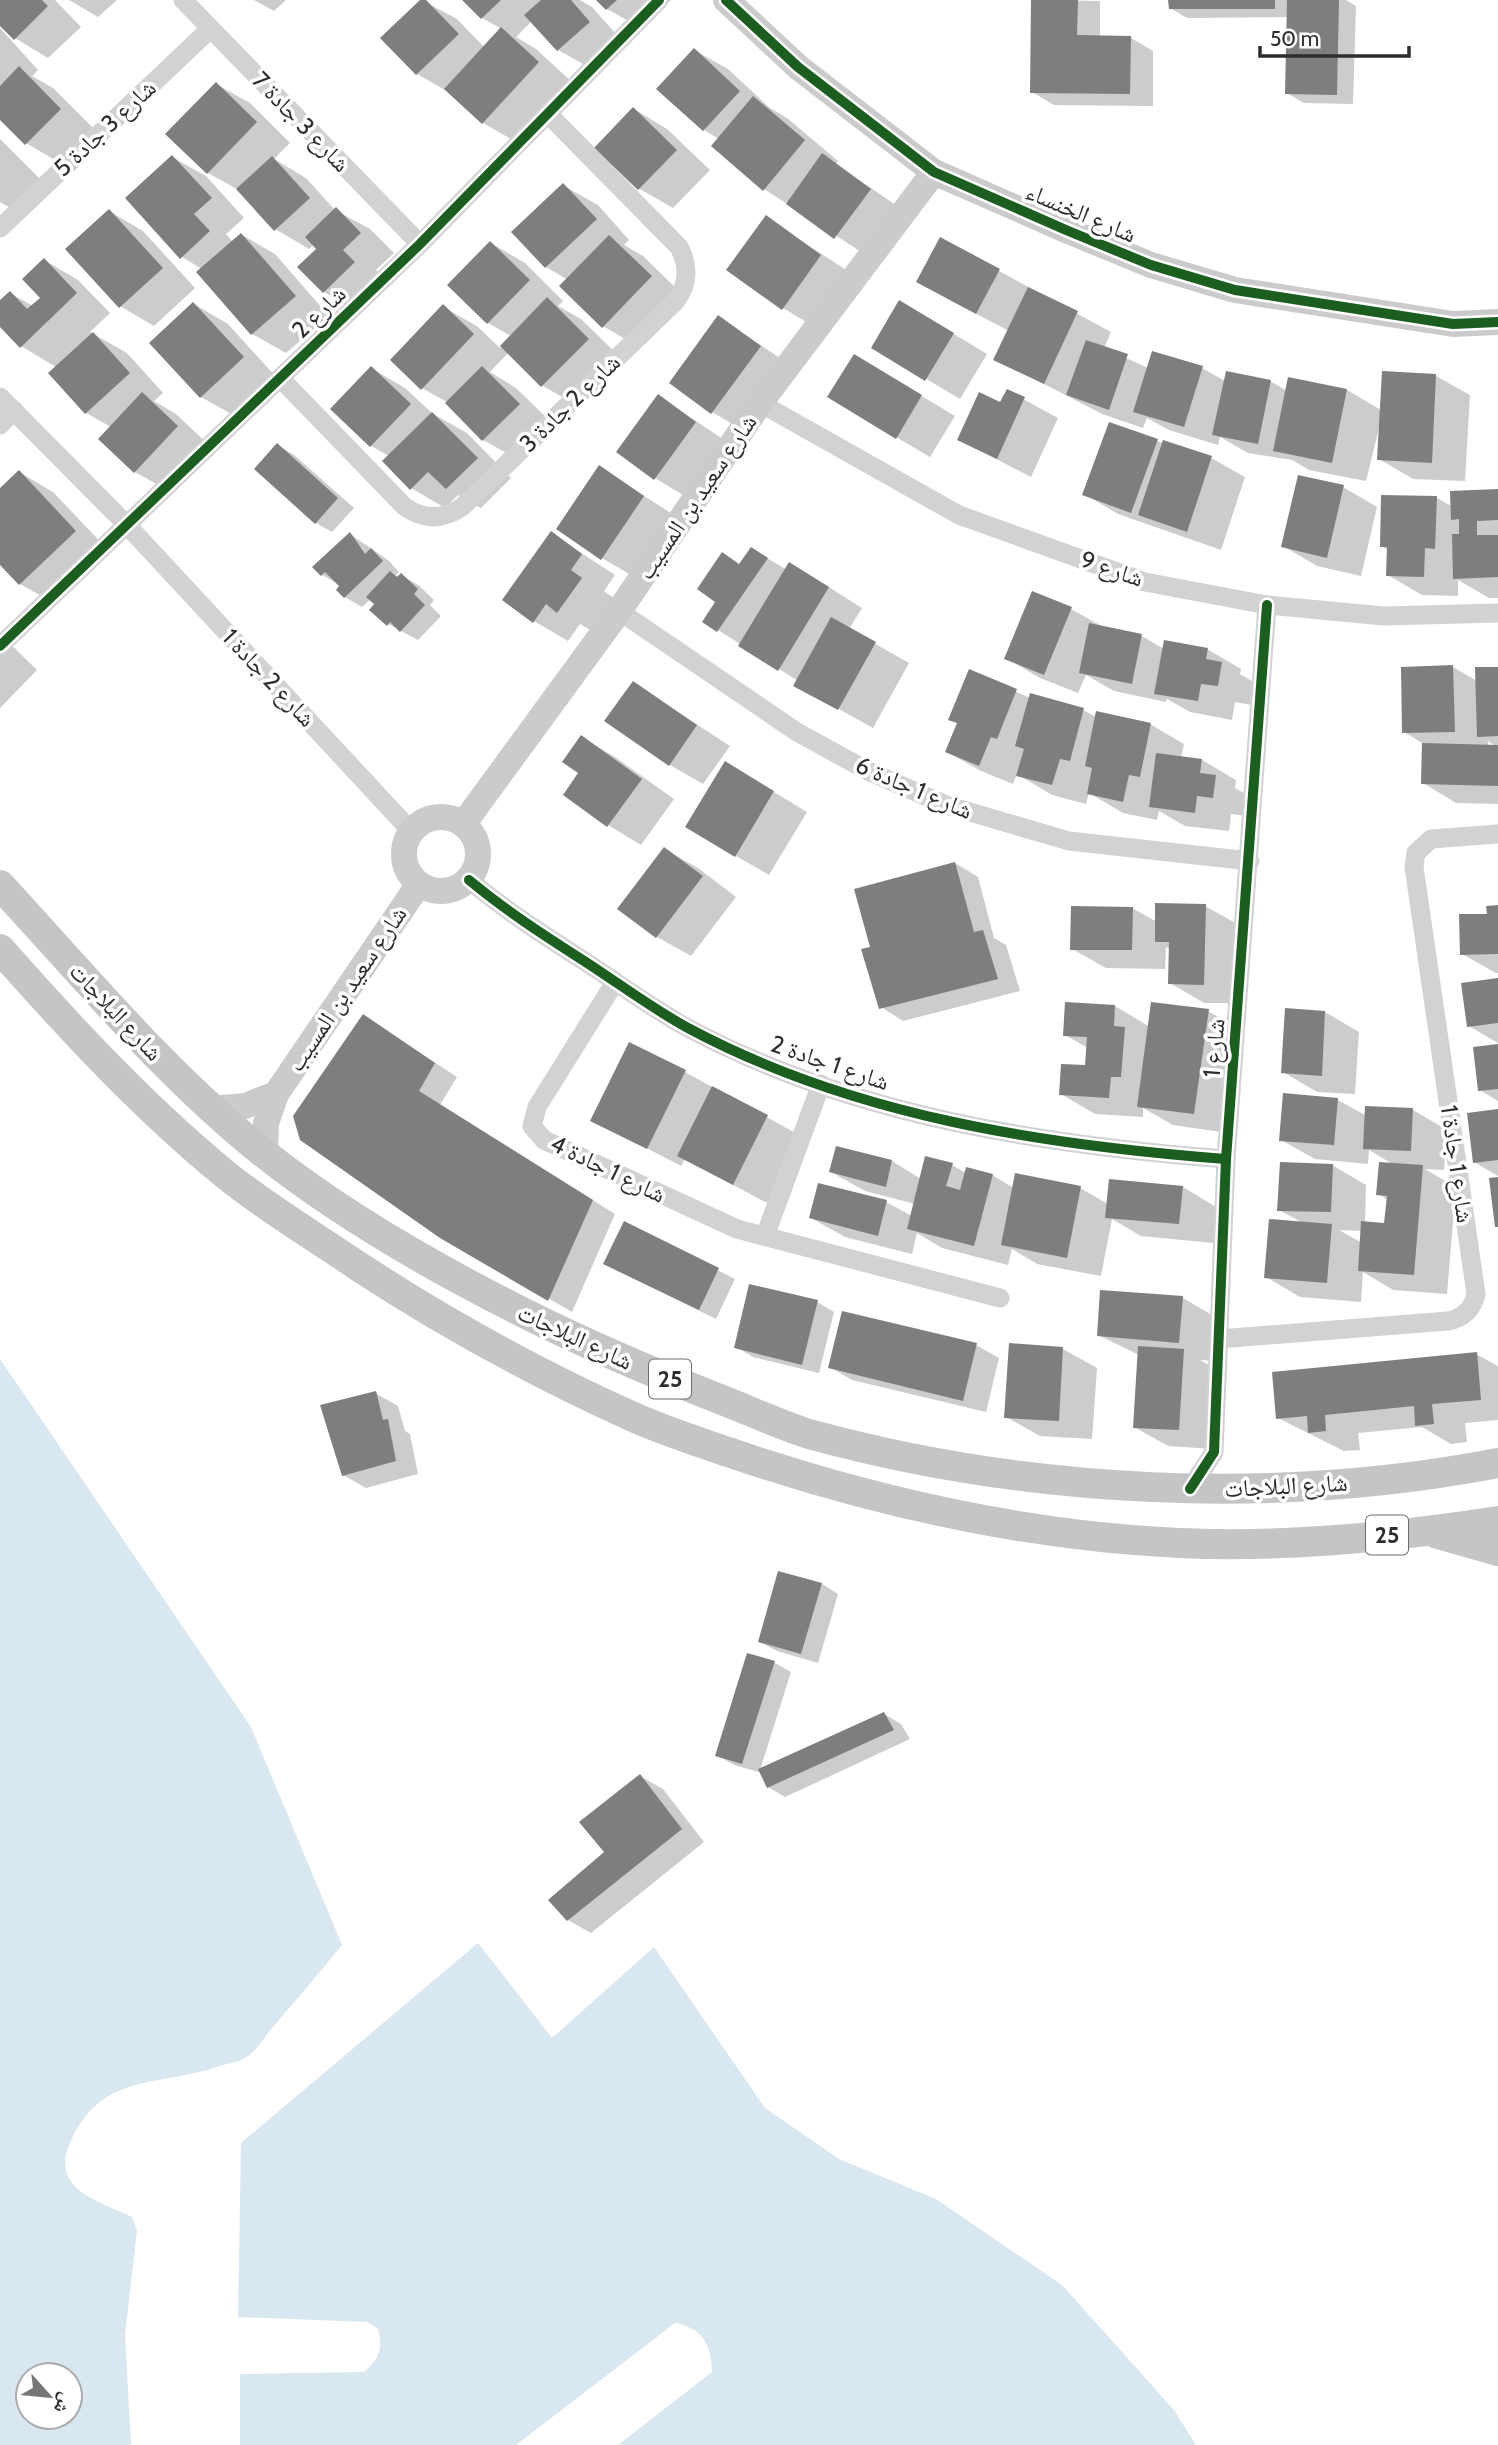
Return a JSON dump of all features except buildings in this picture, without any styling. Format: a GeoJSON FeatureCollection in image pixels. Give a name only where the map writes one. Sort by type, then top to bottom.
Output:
{"type":"FeatureCollection","features":[{"type":"Feature","properties":{"kind":"main road","name":"شارع البلاجات"},"geometry":{"type":"LineString","coordinates":[[0,885],[170,1070],[265,1154],[393,1240],[477,1289],[626,1362],[804,1432],[927,1463],[1111,1484],[1190,1489],[1321,1486],[1443,1474],[1497,1463]]}},
{"type":"Feature","properties":{"kind":"main road","name":"شارع البلاجات"},"geometry":{"type":"LineString","coordinates":[[0,949],[135,1092],[218,1167],[268,1206],[447,1324],[632,1417],[754,1461],[845,1488],[971,1516],[1088,1535],[1228,1544],[1432,1532],[1498,1521]]}},
{"type":"Feature","properties":{"kind":"main road"},"geometry":{"type":"LineString","coordinates":[[1432,1532],[1498,1551]]}},
{"type":"Feature","properties":{"kind":"street","name":"شارع 3 جادة 7"},"geometry":{"type":"LineString","coordinates":[[183,0],[420,244]]}},
{"type":"Feature","properties":{"kind":"street","name":"شارع 2"},"geometry":{"type":"LineString","coordinates":[[0,646],[420,244],[659,0]]}},
{"type":"Feature","properties":{"kind":"street","name":"شارع الخنساء"},"geometry":{"type":"LineString","coordinates":[[726,0],[798,67],[934,172],[1151,265],[1235,290],[1452,324],[1493,325]]}},
{"type":"Feature","properties":{"kind":"street","name":"شارع 3 جادة 5"},"geometry":{"type":"LineString","coordinates":[[0,228],[210,29]]}},
{"type":"Feature","properties":{"kind":"street","name":"شارع 2 جادة 3"},"geometry":{"type":"LineString","coordinates":[[280,378],[405,507],[421,515],[438,517],[462,507],[675,302],[687,278],[687,267],[679,247],[548,114]]}},
{"type":"Feature","properties":{"kind":"street","name":"شارع سعيد بن المسيب"},"geometry":{"type":"LineString","coordinates":[[464,823],[619,611],[761,403],[934,172]]}},
{"type":"Feature","properties":{"kind":"street","name":"شارع 9"},"geometry":{"type":"LineString","coordinates":[[761,403],[959,515],[1145,582],[1267,604],[1384,616],[1498,612]]}},
{"type":"Feature","properties":{"kind":"street","name":"شارع 2 جادة 1"},"geometry":{"type":"LineString","coordinates":[[4,411],[126,524],[411,831]]}},
{"type":"Feature","properties":{"kind":"street","name":"شارع 1"},"geometry":{"type":"LineString","coordinates":[[1190,1489],[1214,1452],[1226,1159],[1267,604]]}},
{"type":"Feature","properties":{"kind":"street","name":"شارع 1 جادة 6"},"geometry":{"type":"LineString","coordinates":[[619,611],[797,732],[868,771],[946,805],[1069,841],[1250,861]]}},
{"type":"Feature","properties":{"kind":"street"},"geometry":{"type":"LineString","coordinates":[[436,817],[464,823],[477,840],[479,850],[478,861],[468,880],[450,891],[429,890],[419,884],[412,877],[404,860],[411,831],[426,819],[436,817]]}},
{"type":"Feature","properties":{"kind":"street","name":"شارع 1 جادة 1"},"geometry":{"type":"LineString","coordinates":[[1219,1339],[1448,1321],[1464,1315],[1474,1302],[1476,1294],[1414,859],[1420,847],[1431,839],[1498,834]]}},
{"type":"Feature","properties":{"kind":"street","name":"شارع 1 جادة 2"},"geometry":{"type":"LineString","coordinates":[[468,880],[545,939],[687,1028],[821,1084],[900,1109],[980,1128],[1075,1144],[1226,1159]]}},
{"type":"Feature","properties":{"kind":"street","name":"شارع سعيد بن المسيب"},"geometry":{"type":"LineString","coordinates":[[265,1154],[266,1123],[276,1094],[419,884]]}},
{"type":"Feature","properties":{"kind":"street","name":"شارع 1 جادة 4"},"geometry":{"type":"LineString","coordinates":[[615,982],[537,1107],[532,1126],[544,1140],[721,1222],[999,1298]]}},
{"type":"Feature","properties":{"kind":"street"},"geometry":{"type":"LineString","coordinates":[[765,1236],[821,1084]]}},
{"type":"Feature","properties":{"kind":"street","name":"شارع سعيد بن المسيب"},"geometry":{"type":"LineString","coordinates":[[212,1109],[245,1106],[276,1094]]}},
{"type":"Feature","properties":{"kind":"shaded area"},"geometry":{"type":"Polygon","coordinates":[[[0,1359],[251,1727],[342,1945],[246,2058],[199,2072],[134,2085],[116,2092],[98,2103],[83,2120],[70,2143],[65,2159],[66,2172],[72,2183],[93,2199],[132,2217],[137,2231],[125,2335],[131,2445],[0,2445],[0,1359]]]}},
{"type":"Feature","properties":{"kind":"shaded area"},"geometry":{"type":"Polygon","coordinates":[[[478,1943],[552,2038],[654,1947],[765,2108],[839,2159],[936,2199],[1062,2285],[1174,2410],[1196,2445],[618,2445],[712,2372],[708,2346],[704,2340],[693,2329],[675,2323],[516,2445],[240,2445],[240,2374],[364,2372],[377,2358],[380,2342],[378,2329],[367,2322],[238,2317],[241,2143],[478,1943]]]}},
{"type":"Feature","properties":{"kind":"cycle path"},"geometry":{"type":"LineString","coordinates":[[0,646],[420,244],[659,0]]}},
{"type":"Feature","properties":{"kind":"cycle path"},"geometry":{"type":"LineString","coordinates":[[726,0],[798,67],[934,172],[1066,230],[1151,265],[1235,290],[1453,324],[1498,322]]}},
{"type":"Feature","properties":{"kind":"cycle path"},"geometry":{"type":"LineString","coordinates":[[1190,1489],[1214,1452],[1226,1159],[1267,605]]}},
{"type":"Feature","properties":{"kind":"cycle path"},"geometry":{"type":"LineString","coordinates":[[469,880],[524,921],[674,1020],[751,1058],[816,1084],[882,1104],[1019,1135],[1226,1159]]}}]}
